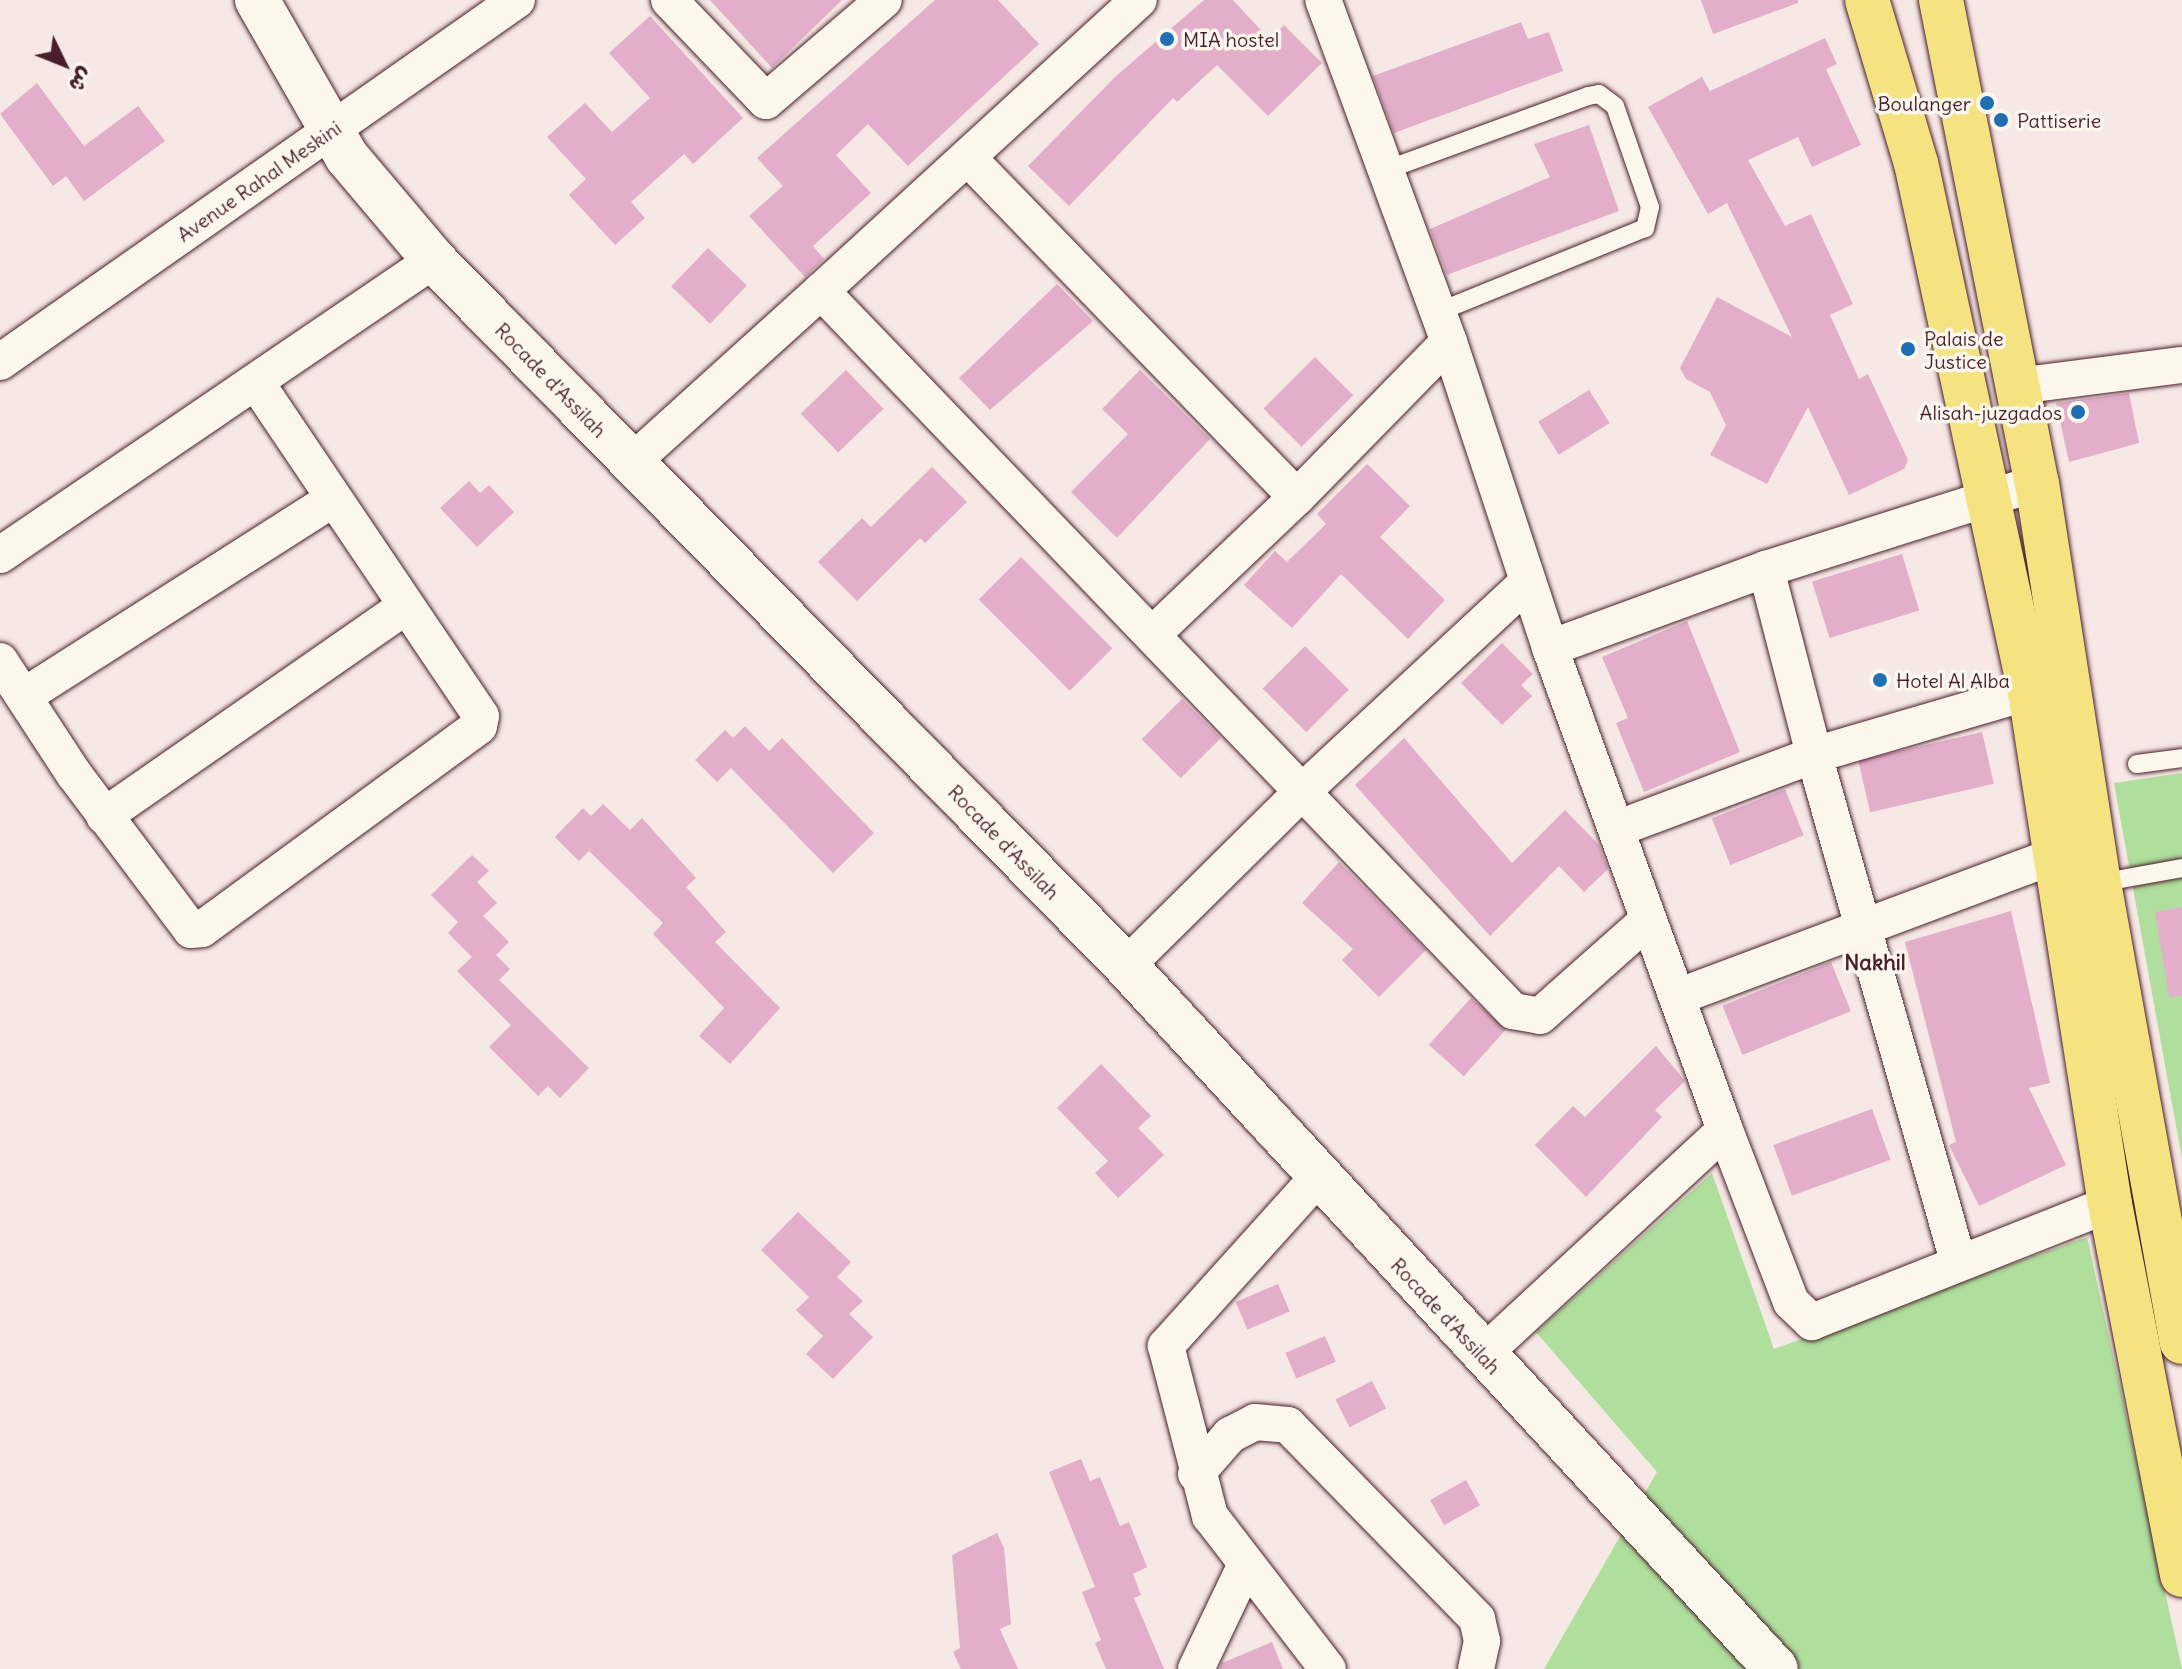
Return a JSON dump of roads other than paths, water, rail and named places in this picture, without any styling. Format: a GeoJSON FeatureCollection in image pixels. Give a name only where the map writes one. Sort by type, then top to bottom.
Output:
{"type":"FeatureCollection","features":[{"type":"Feature","properties":{"kind":"main road"},"geometry":{"type":"LineString","coordinates":[[1867,0],[1916,163],[1990,494],[2030,692],[2110,1204],[2182,1575]]}},
{"type":"Feature","properties":{"kind":"main road"},"geometry":{"type":"LineString","coordinates":[[1941,0],[2037,483],[2099,883],[2169,1193],[2182,1342]]}},
{"type":"Feature","properties":{"kind":"street","name":"Rocade d'Assilah"},"geometry":{"type":"LineString","coordinates":[[257,0],[330,130],[366,183],[434,260],[1126,966],[1482,1355],[1776,1669]]}},
{"type":"Feature","properties":{"kind":"street","name":"Avenue Rahal Meskini"},"geometry":{"type":"LineString","coordinates":[[0,362],[517,0]]}},
{"type":"Feature","properties":{"kind":"street"},"geometry":{"type":"LineString","coordinates":[[669,0],[766,101],[884,0]]}},
{"type":"Feature","properties":{"kind":"street"},"geometry":{"type":"LineString","coordinates":[[632,462],[1139,0]]}},
{"type":"Feature","properties":{"kind":"street"},"geometry":{"type":"LineString","coordinates":[[1326,1],[1443,327],[1550,648],[1725,1130],[1791,1302],[1805,1320],[1828,1317],[1958,1261],[2110,1204]]}},
{"type":"Feature","properties":{"kind":"street"},"geometry":{"type":"LineString","coordinates":[[968,158],[1297,497]]}},
{"type":"Feature","properties":{"kind":"street"},"geometry":{"type":"LineString","coordinates":[[0,555],[257,384],[434,260]]}},
{"type":"Feature","properties":{"kind":"street"},"geometry":{"type":"LineString","coordinates":[[821,291],[1521,1015],[1547,1010],[1648,920]]}},
{"type":"Feature","properties":{"kind":"street"},"geometry":{"type":"LineString","coordinates":[[1154,633],[1297,497],[1443,327]]}},
{"type":"Feature","properties":{"kind":"street"},"geometry":{"type":"LineString","coordinates":[[2017,386],[2182,365]]}},
{"type":"Feature","properties":{"kind":"street"},"geometry":{"type":"LineString","coordinates":[[0,661],[104,816],[186,927],[202,929],[479,726],[481,716],[257,384]]}},
{"type":"Feature","properties":{"kind":"street"},"geometry":{"type":"LineString","coordinates":[[1550,648],[1766,569],[1990,494],[2037,483]]}},
{"type":"Feature","properties":{"kind":"street"},"geometry":{"type":"LineString","coordinates":[[24,696],[333,499]]}},
{"type":"Feature","properties":{"kind":"street"},"geometry":{"type":"LineString","coordinates":[[1766,569],[1859,929],[1958,1261]]}},
{"type":"Feature","properties":{"kind":"street"},"geometry":{"type":"LineString","coordinates":[[1126,966],[1304,790],[1528,582]]}},
{"type":"Feature","properties":{"kind":"street"},"geometry":{"type":"LineString","coordinates":[[104,816],[405,607]]}},
{"type":"Feature","properties":{"kind":"street"},"geometry":{"type":"LineString","coordinates":[[1616,829],[1814,755],[2030,692]]}},
{"type":"Feature","properties":{"kind":"street"},"geometry":{"type":"LineString","coordinates":[[1677,997],[2056,855]]}},
{"type":"Feature","properties":{"kind":"street"},"geometry":{"type":"LineString","coordinates":[[1482,1355],[1725,1130]]}},
{"type":"Feature","properties":{"kind":"street"},"geometry":{"type":"LineString","coordinates":[[1319,1176],[1173,1332],[1166,1346],[1196,1474],[1210,1516],[1328,1669]]}},
{"type":"Feature","properties":{"kind":"street"},"geometry":{"type":"LineString","coordinates":[[1196,1474],[1243,1428],[1273,1420],[1288,1425],[1477,1619],[1482,1641],[1476,1669]]}},
{"type":"Feature","properties":{"kind":"street"},"geometry":{"type":"LineString","coordinates":[[1196,1669],[1246,1564]]}},
{"type":"Feature","properties":{"kind":"lane"},"geometry":{"type":"LineString","coordinates":[[1386,170],[1588,96],[1599,94],[1615,106],[1650,207],[1645,228],[1443,327]]}},
{"type":"Feature","properties":{"kind":"lane"},"geometry":{"type":"LineString","coordinates":[[2137,764],[2182,758]]}},
{"type":"Feature","properties":{"kind":"lane"},"geometry":{"type":"LineString","coordinates":[[2099,883],[2182,868]]}},
{"type":"Feature","properties":{"kind":"place","name":"MIA hostel"},"geometry":{"type":"Point","coordinates":[1167,39]}},
{"type":"Feature","properties":{"kind":"place","name":"Boulanger"},"geometry":{"type":"Point","coordinates":[1987,103]}},
{"type":"Feature","properties":{"kind":"place","name":"Pattiserie"},"geometry":{"type":"Point","coordinates":[2001,120]}},
{"type":"Feature","properties":{"kind":"place","name":"Palais de Justice"},"geometry":{"type":"Point","coordinates":[1908,349]}},
{"type":"Feature","properties":{"kind":"place","name":"Alisah-juzgados"},"geometry":{"type":"Point","coordinates":[2078,412]}},
{"type":"Feature","properties":{"kind":"place","name":"Hotel Al Alba"},"geometry":{"type":"Point","coordinates":[1880,680]}},
{"type":"Feature","properties":{"kind":"district","name":"Nakhil"},"geometry":{"type":"Point","coordinates":[1875,963]}}]}
